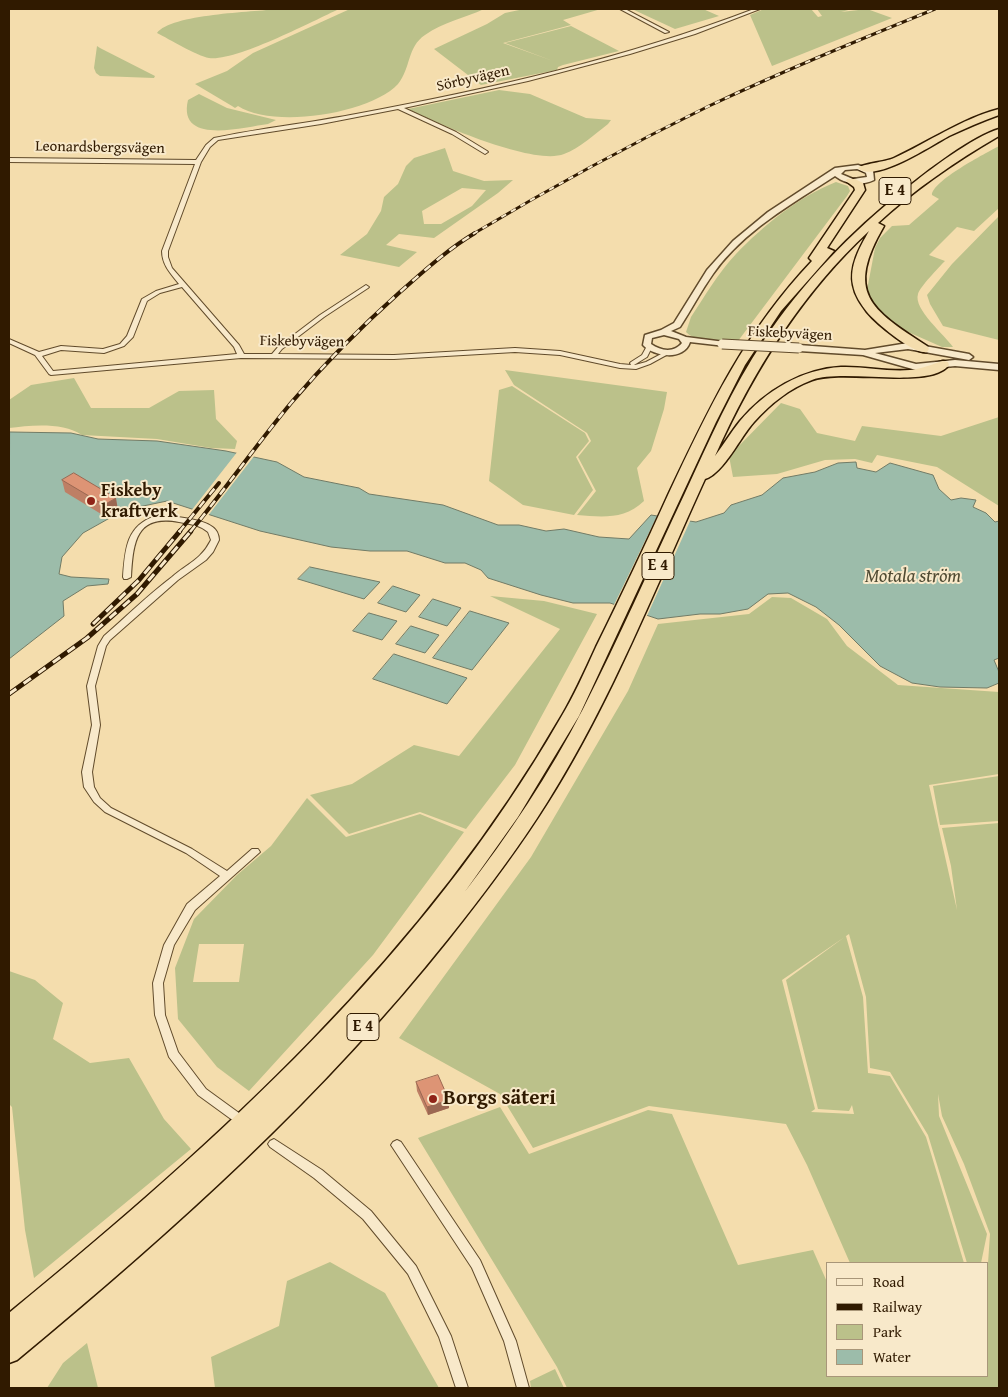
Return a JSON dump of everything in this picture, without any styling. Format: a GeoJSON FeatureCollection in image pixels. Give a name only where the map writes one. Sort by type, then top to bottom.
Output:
{"type":"FeatureCollection","features":[{"type":"Feature","properties":{"kind":"highway"},"geometry":{"type":"LineString","coordinates":[[863,168],[886,166],[939,137],[999,112]]}},
{"type":"Feature","properties":{"kind":"highway","name":"E 4"},"geometry":{"type":"LineString","coordinates":[[9,1352],[129,1253],[233,1160],[334,1058],[435,943],[489,874],[542,797],[584,725],[622,627],[680,502],[704,434],[751,345],[767,321],[805,276],[849,230],[883,200],[926,168],[999,123]]}},
{"type":"Feature","properties":{"kind":"highway","name":"E 4"},"geometry":{"type":"LineString","coordinates":[[680,502],[698,480],[746,379],[782,323],[839,255],[894,204],[944,166],[999,132]]}},
{"type":"Feature","properties":{"kind":"highway"},"geometry":{"type":"LineString","coordinates":[[805,276],[828,235],[860,190],[859,185],[847,180]]}},
{"type":"Feature","properties":{"kind":"highway"},"geometry":{"type":"LineString","coordinates":[[894,204],[865,245],[857,269],[858,283],[866,303],[880,318],[895,331],[924,349]]}},
{"type":"Feature","properties":{"kind":"highway"},"geometry":{"type":"LineString","coordinates":[[698,480],[713,468],[744,424],[755,412],[792,385],[810,376],[829,372],[905,375],[927,371],[943,365]]}},
{"type":"Feature","properties":{"kind":"highway"},"geometry":{"type":"LineString","coordinates":[[876,373],[923,366]]}},
{"type":"Feature","properties":{"kind":"highway","name":"E 4"},"geometry":{"type":"LineString","coordinates":[[9,1327],[118,1238],[221,1146],[331,1036],[382,980],[473,867],[527,790],[622,627]]}},
{"type":"Feature","properties":{"kind":"street"},"geometry":{"type":"LineString","coordinates":[[622,9],[667,32]]}},
{"type":"Feature","properties":{"kind":"street","name":"Sörbyvägen"},"geometry":{"type":"LineString","coordinates":[[241,356],[237,346],[169,268],[165,257],[165,250],[194,161],[216,139],[400,108],[598,62],[670,40],[758,9]]}},
{"type":"Feature","properties":{"kind":"street"},"geometry":{"type":"LineString","coordinates":[[400,108],[454,134],[485,152]]}},
{"type":"Feature","properties":{"kind":"street","name":"Leonardsbergsvägen"},"geometry":{"type":"LineString","coordinates":[[9,160],[194,161]]}},
{"type":"Feature","properties":{"kind":"street"},"geometry":{"type":"LineString","coordinates":[[680,336],[664,332],[648,337],[646,342],[649,347],[667,353],[675,352],[680,336],[710,272],[736,243],[771,214],[844,168],[863,168],[870,172],[871,178],[860,182],[832,180],[819,185]]}},
{"type":"Feature","properties":{"kind":"street"},"geometry":{"type":"LineString","coordinates":[[837,172],[847,180]]}},
{"type":"Feature","properties":{"kind":"street"},"geometry":{"type":"LineString","coordinates":[[38,355],[61,348],[104,351],[122,345],[130,337],[144,300],[158,292],[183,285]]}},
{"type":"Feature","properties":{"kind":"street"},"geometry":{"type":"LineString","coordinates":[[275,354],[280,348],[322,316],[366,287]]}},
{"type":"Feature","properties":{"kind":"street","name":"Fiskebyvägen"},"geometry":{"type":"LineString","coordinates":[[680,336],[719,344],[863,352],[908,346],[999,361]]}},
{"type":"Feature","properties":{"kind":"street","name":"Fiskebyvägen"},"geometry":{"type":"LineString","coordinates":[[9,341],[38,355],[52,373],[275,354],[394,357],[530,350],[560,353],[636,367],[667,353]]}},
{"type":"Feature","properties":{"kind":"street","name":"Fiskebyvägen"},"geometry":{"type":"LineString","coordinates":[[608,363],[624,364],[636,362],[646,356],[649,347]]}},
{"type":"Feature","properties":{"kind":"street"},"geometry":{"type":"LineString","coordinates":[[923,366],[932,358],[924,349]]}},
{"type":"Feature","properties":{"kind":"street","name":"Fiskebyvägen"},"geometry":{"type":"LineString","coordinates":[[863,352],[906,365],[923,366],[965,363],[999,367]]}},
{"type":"Feature","properties":{"kind":"street"},"geometry":{"type":"LineString","coordinates":[[127,577],[128,556],[133,536],[151,520],[181,519],[205,525],[214,533],[215,540],[209,552],[175,578],[102,646],[91,686],[96,725],[87,772],[89,787],[97,800],[108,810],[189,851],[226,875]]}},
{"type":"Feature","properties":{"kind":"street"},"geometry":{"type":"LineString","coordinates":[[234,1116],[202,1092],[173,1054],[160,1015],[158,983],[169,944],[191,907],[226,875],[256,852]]}},
{"type":"Feature","properties":{"kind":"street"},"geometry":{"type":"LineString","coordinates":[[274,1144],[318,1174],[367,1216],[412,1270],[445,1336],[462,1388]]}},
{"type":"Feature","properties":{"kind":"street"},"geometry":{"type":"LineString","coordinates":[[397,1145],[476,1264],[510,1341],[523,1388]]}},
{"type":"Feature","properties":{"kind":"green space"},"geometry":{"type":"Polygon","coordinates":[[[278,9],[339,9],[274,40],[221,58],[204,57],[157,33],[165,27],[195,18],[278,9]]]}},
{"type":"Feature","properties":{"kind":"green space"},"geometry":{"type":"Polygon","coordinates":[[[350,9],[484,9],[447,23],[425,35],[415,45],[398,84],[385,95],[344,110],[321,115],[297,117],[254,113],[238,106],[235,108],[195,84],[227,71],[253,53],[350,9]]]}},
{"type":"Feature","properties":{"kind":"green space"},"geometry":{"type":"Polygon","coordinates":[[[524,9],[601,9],[563,20],[571,25],[503,43],[553,61],[505,43],[571,26],[619,51],[563,65],[558,67],[557,70],[481,85],[434,49],[487,24],[505,13],[524,9]]]}},
{"type":"Feature","properties":{"kind":"green space"},"geometry":{"type":"Polygon","coordinates":[[[632,9],[703,9],[719,16],[675,29],[632,9]]]}},
{"type":"Feature","properties":{"kind":"green space"},"geometry":{"type":"Polygon","coordinates":[[[764,9],[811,9],[818,17],[822,16],[817,9],[852,9],[841,12],[867,9],[892,18],[772,66],[750,15],[764,9]]]}},
{"type":"Feature","properties":{"kind":"green space"},"geometry":{"type":"Polygon","coordinates":[[[97,46],[155,76],[154,78],[100,76],[94,68],[97,46]]]}},
{"type":"Feature","properties":{"kind":"green space"},"geometry":{"type":"Polygon","coordinates":[[[499,90],[530,94],[586,118],[611,120],[576,148],[564,154],[550,156],[531,154],[486,142],[408,109],[499,90]]]}},
{"type":"Feature","properties":{"kind":"green space"},"geometry":{"type":"Polygon","coordinates":[[[199,94],[227,108],[276,120],[268,124],[229,130],[202,129],[192,124],[187,114],[188,100],[199,94]]]}},
{"type":"Feature","properties":{"kind":"green space"},"geometry":{"type":"Polygon","coordinates":[[[999,146],[999,208],[974,231],[957,227],[929,255],[945,261],[922,287],[918,294],[918,300],[925,314],[953,347],[942,347],[899,328],[883,315],[870,298],[867,290],[875,248],[880,238],[892,226],[909,225],[939,199],[932,195],[934,189],[941,182],[999,146]]]}},
{"type":"Feature","properties":{"kind":"green space"},"geometry":{"type":"Polygon","coordinates":[[[445,148],[453,171],[484,181],[513,180],[498,193],[434,238],[399,234],[386,245],[417,252],[399,267],[340,255],[367,234],[381,211],[384,197],[398,184],[406,166],[414,158],[445,148]],[[462,188],[422,211],[424,224],[441,224],[472,206],[486,190],[462,188]]]}},
{"type":"Feature","properties":{"kind":"green space"},"geometry":{"type":"Polygon","coordinates":[[[836,182],[848,186],[850,191],[847,196],[738,341],[704,340],[691,336],[686,332],[691,317],[712,285],[729,261],[747,243],[770,222],[808,195],[836,182]]]}},
{"type":"Feature","properties":{"kind":"green space"},"geometry":{"type":"Polygon","coordinates":[[[999,216],[999,340],[943,326],[927,295],[952,264],[999,216]]]}},
{"type":"Feature","properties":{"kind":"green space"},"geometry":{"type":"Polygon","coordinates":[[[505,370],[667,392],[664,409],[651,451],[637,468],[644,501],[629,511],[612,516],[577,515],[596,491],[578,457],[591,441],[587,433],[514,385],[505,370]]]}},
{"type":"Feature","properties":{"kind":"green space"},"geometry":{"type":"Polygon","coordinates":[[[74,378],[91,408],[149,408],[179,391],[214,390],[216,419],[237,441],[235,449],[211,448],[157,439],[82,435],[56,426],[37,425],[9,428],[9,400],[31,385],[74,378]]]}},
{"type":"Feature","properties":{"kind":"green space"},"geometry":{"type":"Polygon","coordinates":[[[512,386],[585,433],[589,441],[576,457],[593,490],[574,515],[523,505],[489,481],[499,390],[512,386]]]}},
{"type":"Feature","properties":{"kind":"green space"},"geometry":{"type":"Polygon","coordinates":[[[781,403],[800,409],[817,433],[855,441],[862,426],[941,436],[999,417],[999,506],[937,467],[877,455],[872,463],[855,459],[825,460],[777,474],[733,477],[729,456],[781,403]]]}},
{"type":"Feature","properties":{"kind":"green space"},"geometry":{"type":"Polygon","coordinates":[[[490,596],[544,601],[597,614],[515,765],[466,829],[420,812],[349,834],[310,795],[352,784],[414,745],[459,756],[560,629],[490,596]]]}},
{"type":"Feature","properties":{"kind":"green space"},"geometry":{"type":"Polygon","coordinates":[[[772,597],[791,598],[827,619],[847,646],[898,685],[999,692],[999,774],[929,785],[957,910],[951,866],[942,828],[999,823],[999,1388],[567,1388],[557,1367],[418,1138],[500,1107],[529,1154],[648,1110],[672,1114],[738,1265],[813,1250],[826,1280],[826,1377],[988,1377],[988,1263],[990,1234],[964,1164],[942,1116],[938,1094],[939,1116],[987,1234],[981,1262],[967,1262],[928,1135],[890,1072],[870,1068],[866,997],[849,934],[846,936],[863,997],[868,1073],[890,1076],[926,1137],[964,1262],[850,1262],[807,1165],[786,1124],[649,1106],[533,1148],[500,1094],[399,1038],[531,857],[628,691],[658,624],[749,614],[772,597]],[[845,937],[782,980],[815,1109],[811,1112],[854,1114],[852,1105],[849,1111],[818,1109],[786,980],[845,937]]]}},
{"type":"Feature","properties":{"kind":"green space"},"geometry":{"type":"Polygon","coordinates":[[[999,776],[999,821],[940,825],[933,786],[999,776]]]}},
{"type":"Feature","properties":{"kind":"green space"},"geometry":{"type":"Polygon","coordinates":[[[307,798],[346,837],[420,814],[464,832],[373,955],[249,1091],[217,1067],[178,1019],[175,968],[194,919],[237,875],[271,846],[307,798]],[[199,944],[193,982],[239,982],[244,944],[199,944]]]}},
{"type":"Feature","properties":{"kind":"green space"},"geometry":{"type":"Polygon","coordinates":[[[9,971],[35,980],[63,1003],[53,1039],[90,1063],[129,1058],[164,1119],[191,1149],[34,1278],[25,1230],[12,1107],[9,1104],[9,971]]]}},
{"type":"Feature","properties":{"kind":"green space"},"geometry":{"type":"Polygon","coordinates":[[[330,1262],[385,1293],[439,1388],[215,1388],[211,1357],[279,1326],[287,1281],[330,1262]]]}},
{"type":"Feature","properties":{"kind":"green space"},"geometry":{"type":"Polygon","coordinates":[[[87,1343],[98,1388],[47,1388],[63,1363],[87,1343]]]}},
{"type":"Feature","properties":{"kind":"green space"},"geometry":{"type":"Polygon","coordinates":[[[555,1369],[564,1388],[531,1388],[530,1381],[555,1369]]]}},
{"type":"Feature","properties":{"kind":"water","name":"Motala ström"},"geometry":{"type":"Polygon","coordinates":[[[10,432],[71,433],[98,439],[157,441],[226,451],[277,462],[304,477],[359,488],[369,494],[443,505],[498,525],[519,525],[546,531],[564,529],[599,537],[629,539],[651,515],[696,522],[724,513],[731,505],[762,495],[783,478],[815,472],[838,463],[856,462],[857,468],[876,472],[890,463],[933,475],[939,489],[951,500],[961,498],[976,500],[973,507],[986,513],[995,522],[999,521],[999,658],[994,660],[999,672],[999,683],[987,688],[940,687],[912,683],[880,666],[839,625],[816,607],[788,593],[768,594],[748,609],[720,614],[700,614],[658,619],[610,603],[573,603],[541,595],[488,578],[481,570],[465,563],[445,563],[407,551],[370,551],[331,547],[260,531],[167,501],[124,510],[83,533],[62,557],[59,574],[71,577],[109,579],[108,584],[87,586],[63,601],[64,616],[9,659],[10,432]]]}},
{"type":"Feature","properties":{"kind":"water"},"geometry":{"type":"Polygon","coordinates":[[[310,567],[380,582],[364,599],[298,579],[310,567]]]}},
{"type":"Feature","properties":{"kind":"water"},"geometry":{"type":"Polygon","coordinates":[[[393,586],[420,595],[406,612],[378,603],[393,586]]]}},
{"type":"Feature","properties":{"kind":"water"},"geometry":{"type":"Polygon","coordinates":[[[433,599],[461,608],[447,626],[419,617],[433,599]]]}},
{"type":"Feature","properties":{"kind":"water"},"geometry":{"type":"Polygon","coordinates":[[[470,611],[509,623],[472,670],[433,658],[470,611]]]}},
{"type":"Feature","properties":{"kind":"water"},"geometry":{"type":"Polygon","coordinates":[[[369,613],[397,621],[382,640],[353,631],[369,613]]]}},
{"type":"Feature","properties":{"kind":"water"},"geometry":{"type":"Polygon","coordinates":[[[411,626],[439,635],[425,653],[396,644],[411,626]]]}},
{"type":"Feature","properties":{"kind":"water"},"geometry":{"type":"Polygon","coordinates":[[[394,654],[467,678],[447,704],[373,679],[394,654]]]}},
{"type":"Feature","properties":{"kind":"pier"},"geometry":{"type":"Polygon","coordinates":[[[238,451],[255,455],[207,517],[191,511],[238,451]]]}},
{"type":"Feature","properties":{"kind":"pier"},"geometry":{"type":"Polygon","coordinates":[[[658,514],[691,519],[646,618],[613,607],[658,514]]]}},
{"type":"Feature","properties":{"kind":"building"},"geometry":{"type":"Polygon","coordinates":[[[74,473],[116,498],[104,505],[62,480],[74,473]]]}},
{"type":"Feature","properties":{"kind":"building","name":"Borgs säteri"},"geometry":{"type":"Polygon","coordinates":[[[438,1075],[449,1100],[427,1107],[416,1082],[438,1075]]]}},
{"type":"Feature","properties":{"kind":"railway"},"geometry":{"type":"LineString","coordinates":[[473,234],[590,167],[709,106],[793,68],[935,9]]}},
{"type":"Feature","properties":{"kind":"railway"},"geometry":{"type":"LineString","coordinates":[[190,532],[278,419],[330,359],[418,276],[475,233]]}},
{"type":"Feature","properties":{"kind":"railway"},"geometry":{"type":"LineString","coordinates":[[179,532],[219,483]]}},
{"type":"Feature","properties":{"kind":"railway"},"geometry":{"type":"LineString","coordinates":[[93,624],[139,580],[180,531]]}},
{"type":"Feature","properties":{"kind":"railway"},"geometry":{"type":"LineString","coordinates":[[9,694],[87,638],[137,594],[191,531]]}},
{"type":"Feature","properties":{"kind":"place","name":"Fiskeby kraftverk"},"geometry":{"type":"Point","coordinates":[91,501]}},
{"type":"Feature","properties":{"kind":"place","name":"Borgs säteri"},"geometry":{"type":"Point","coordinates":[433,1099]}}]}
